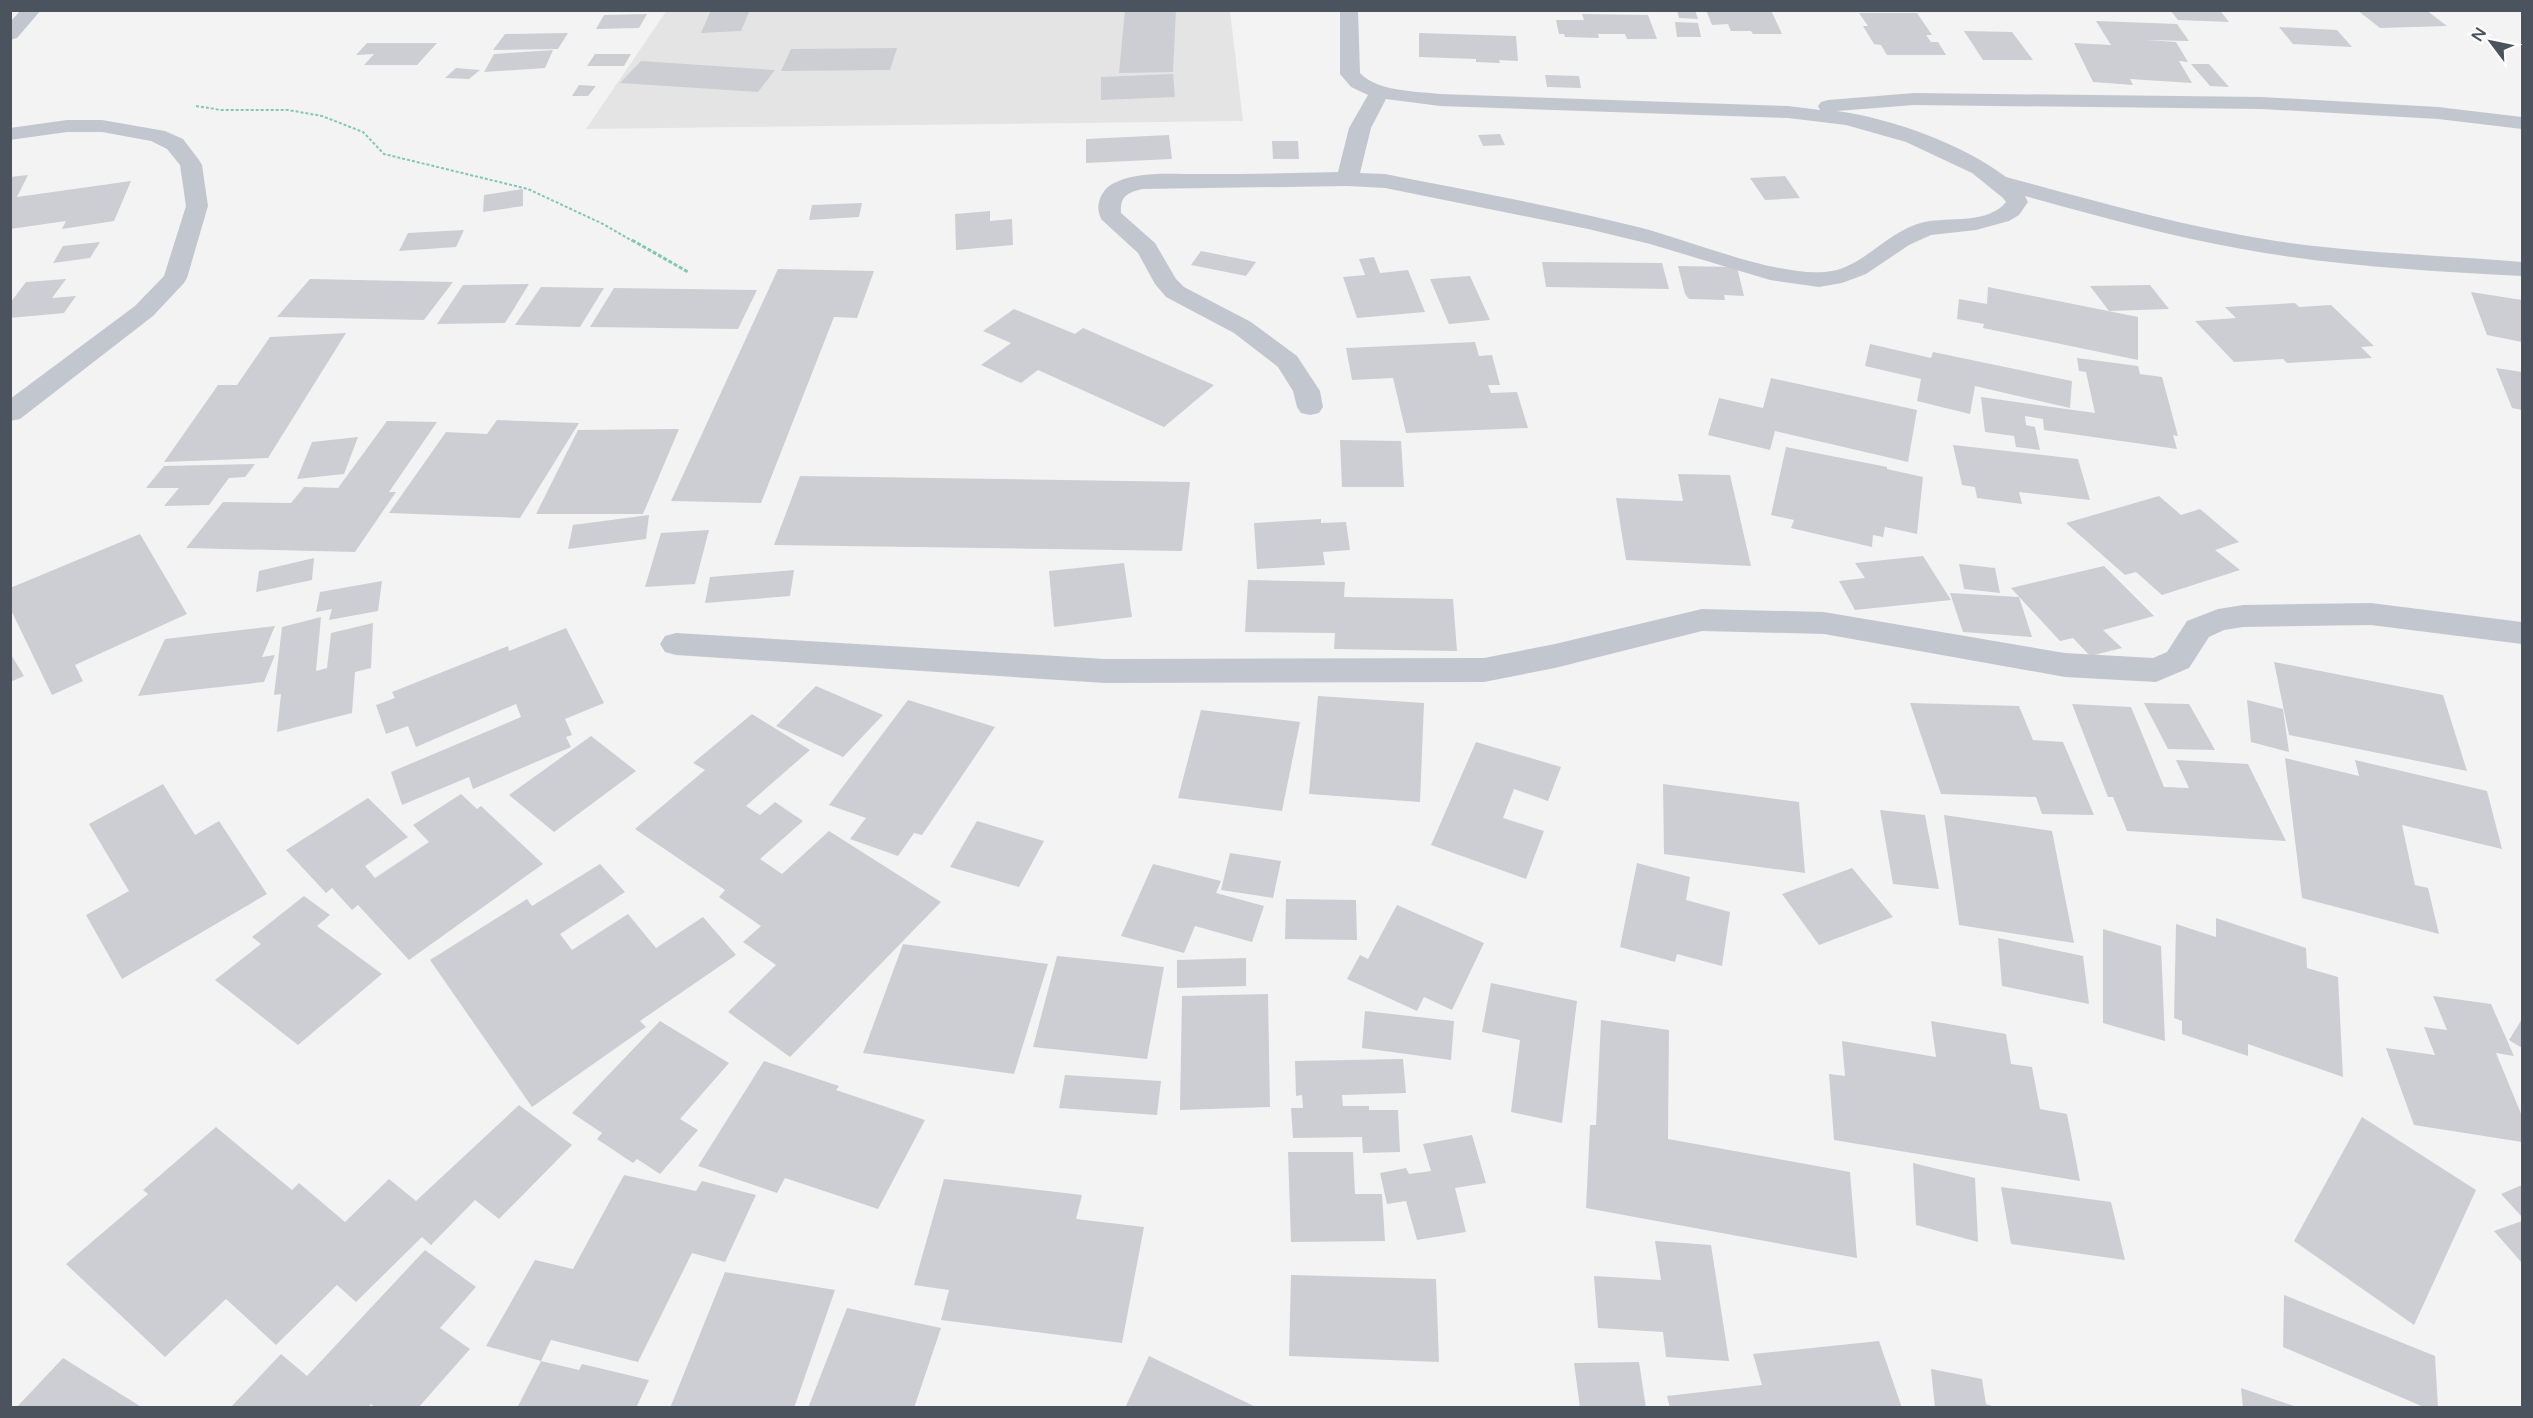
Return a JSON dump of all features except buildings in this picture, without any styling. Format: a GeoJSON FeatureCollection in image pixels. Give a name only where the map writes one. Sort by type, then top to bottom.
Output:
{"type":"FeatureCollection","features":[{"type":"Feature","properties":{"kind":"street"},"geometry":{"type":"LineString","coordinates":[[10,34],[32,10]]}},
{"type":"Feature","properties":{"kind":"street"},"geometry":{"type":"LineString","coordinates":[[1310,407],[1309,392],[1300,375],[1278,354],[1248,329],[1175,292],[1162,277],[1150,253],[1110,215],[1108,201],[1119,188],[1142,182],[1347,179],[1385,181],[1618,229],[1766,272],[1803,279],[1834,278],[1863,266],[1908,236],[1924,229],[2001,218],[2013,210],[2017,202],[2013,194],[1980,168],[1914,137],[1847,120],[1788,112],[1440,100],[1380,92],[1358,83],[1350,74],[1349,10]]}},
{"type":"Feature","properties":{"kind":"street"},"geometry":{"type":"LineString","coordinates":[[1347,179],[1360,128],[1380,92]]}},
{"type":"Feature","properties":{"kind":"street"},"geometry":{"type":"LineString","coordinates":[[1788,112],[1914,99],[2262,102],[2438,112],[2523,123]]}},
{"type":"Feature","properties":{"kind":"street"},"geometry":{"type":"LineString","coordinates":[[10,134],[67,126],[102,126],[157,136],[175,144],[191,165],[197,206],[175,278],[144,311],[10,413]]}},
{"type":"Feature","properties":{"kind":"street"},"geometry":{"type":"LineString","coordinates":[[1998,182],[2160,224],[2277,248],[2399,261],[2523,269]]}},
{"type":"Feature","properties":{"kind":"street"},"geometry":{"type":"LineString","coordinates":[[676,644],[1105,671],[1484,670],[1555,656],[1702,620],[1824,623],[2065,665],[2156,670],[2178,660],[2198,628],[2218,620],[2243,616],[2371,614],[2523,633]]}},
{"type":"Feature","properties":{"kind":"path"},"geometry":{"type":"LineString","coordinates":[[188,105],[221,111],[288,110],[322,116],[363,132],[384,154],[528,189],[603,224],[688,272]]}},
{"type":"Feature","properties":{"kind":"shaded area"},"geometry":{"type":"Polygon","coordinates":[[[667,10],[1230,11],[1243,121],[586,129],[667,10]]]}}]}
